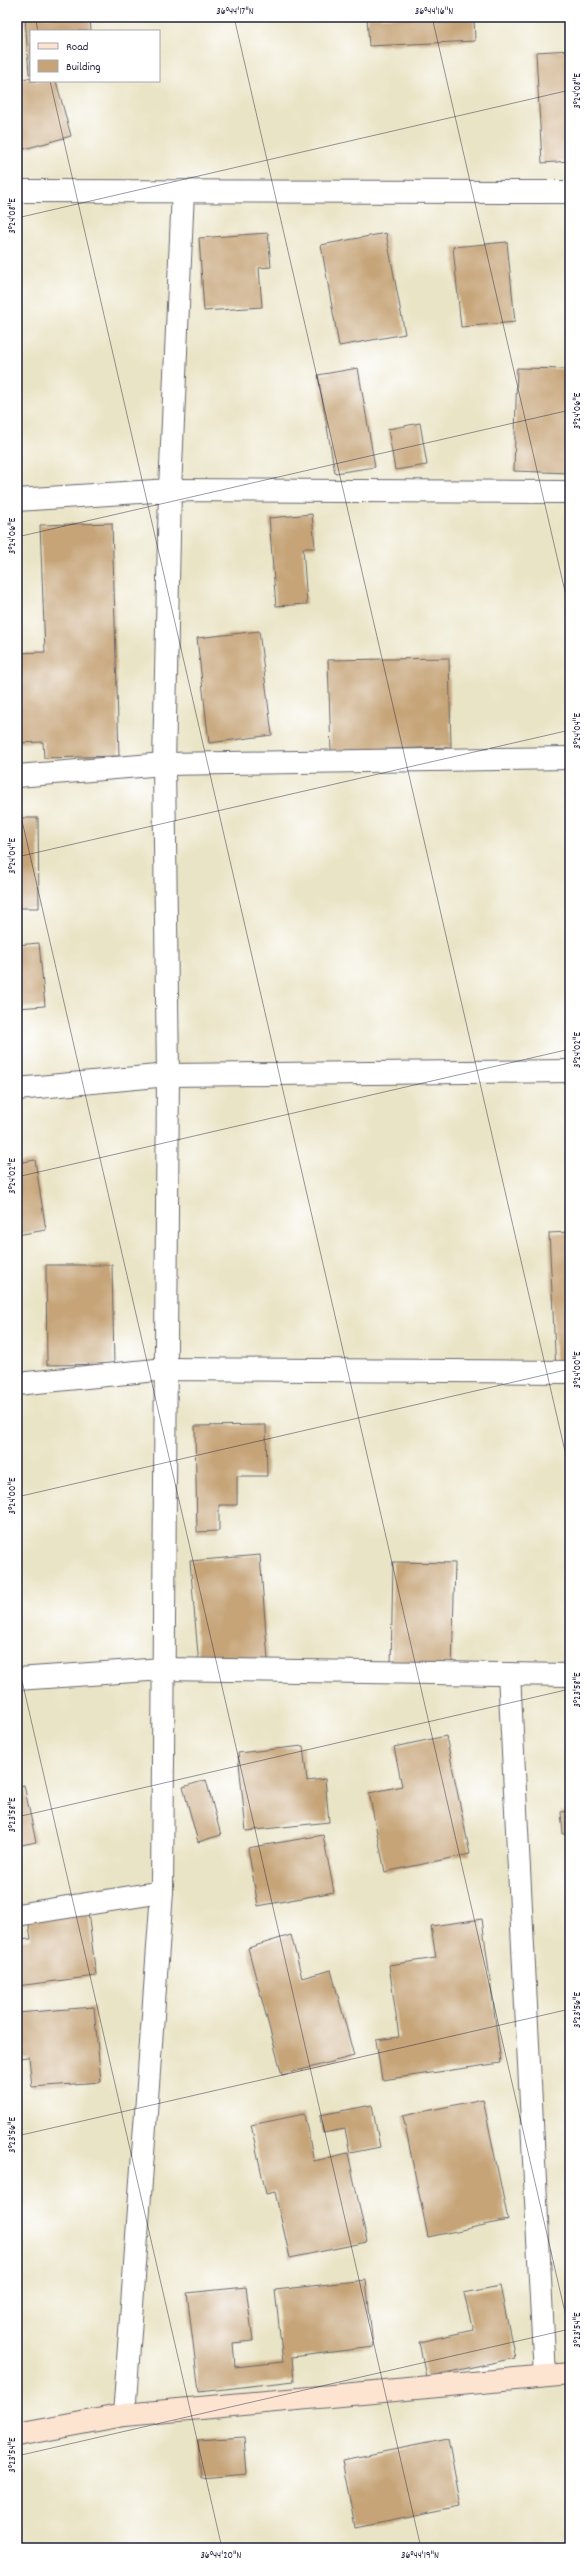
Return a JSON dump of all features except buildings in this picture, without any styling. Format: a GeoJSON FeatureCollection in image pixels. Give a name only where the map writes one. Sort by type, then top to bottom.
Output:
{"type":"FeatureCollection","features":[{"type":"Feature","properties":{"kind":"street"},"geometry":{"type":"LineString","coordinates":[[17,191],[570,192]]}},
{"type":"Feature","properties":{"kind":"street"},"geometry":{"type":"LineString","coordinates":[[124,2415],[162,1892],[168,1075],[164,764],[170,490],[183,192]]}},
{"type":"Feature","properties":{"kind":"street"},"geometry":{"type":"LineString","coordinates":[[17,500],[170,490],[570,492]]}},
{"type":"Feature","properties":{"kind":"street"},"geometry":{"type":"LineString","coordinates":[[17,776],[164,764],[570,758]]}},
{"type":"Feature","properties":{"kind":"street"},"geometry":{"type":"LineString","coordinates":[[17,1089],[168,1075],[570,1070]]}},
{"type":"Feature","properties":{"kind":"street"},"geometry":{"type":"LineString","coordinates":[[17,1384],[166,1369],[570,1372]]}},
{"type":"Feature","properties":{"kind":"street"},"geometry":{"type":"LineString","coordinates":[[17,1679],[163,1669],[570,1675]]}},
{"type":"Feature","properties":{"kind":"street"},"geometry":{"type":"LineString","coordinates":[[509,1674],[545,2376]]}},
{"type":"Feature","properties":{"kind":"street"},"geometry":{"type":"LineString","coordinates":[[17,1915],[162,1892]]}},
{"type":"Feature","properties":{"kind":"street"},"geometry":{"type":"LineString","coordinates":[[17,2435],[124,2415],[570,2374]]}}]}
